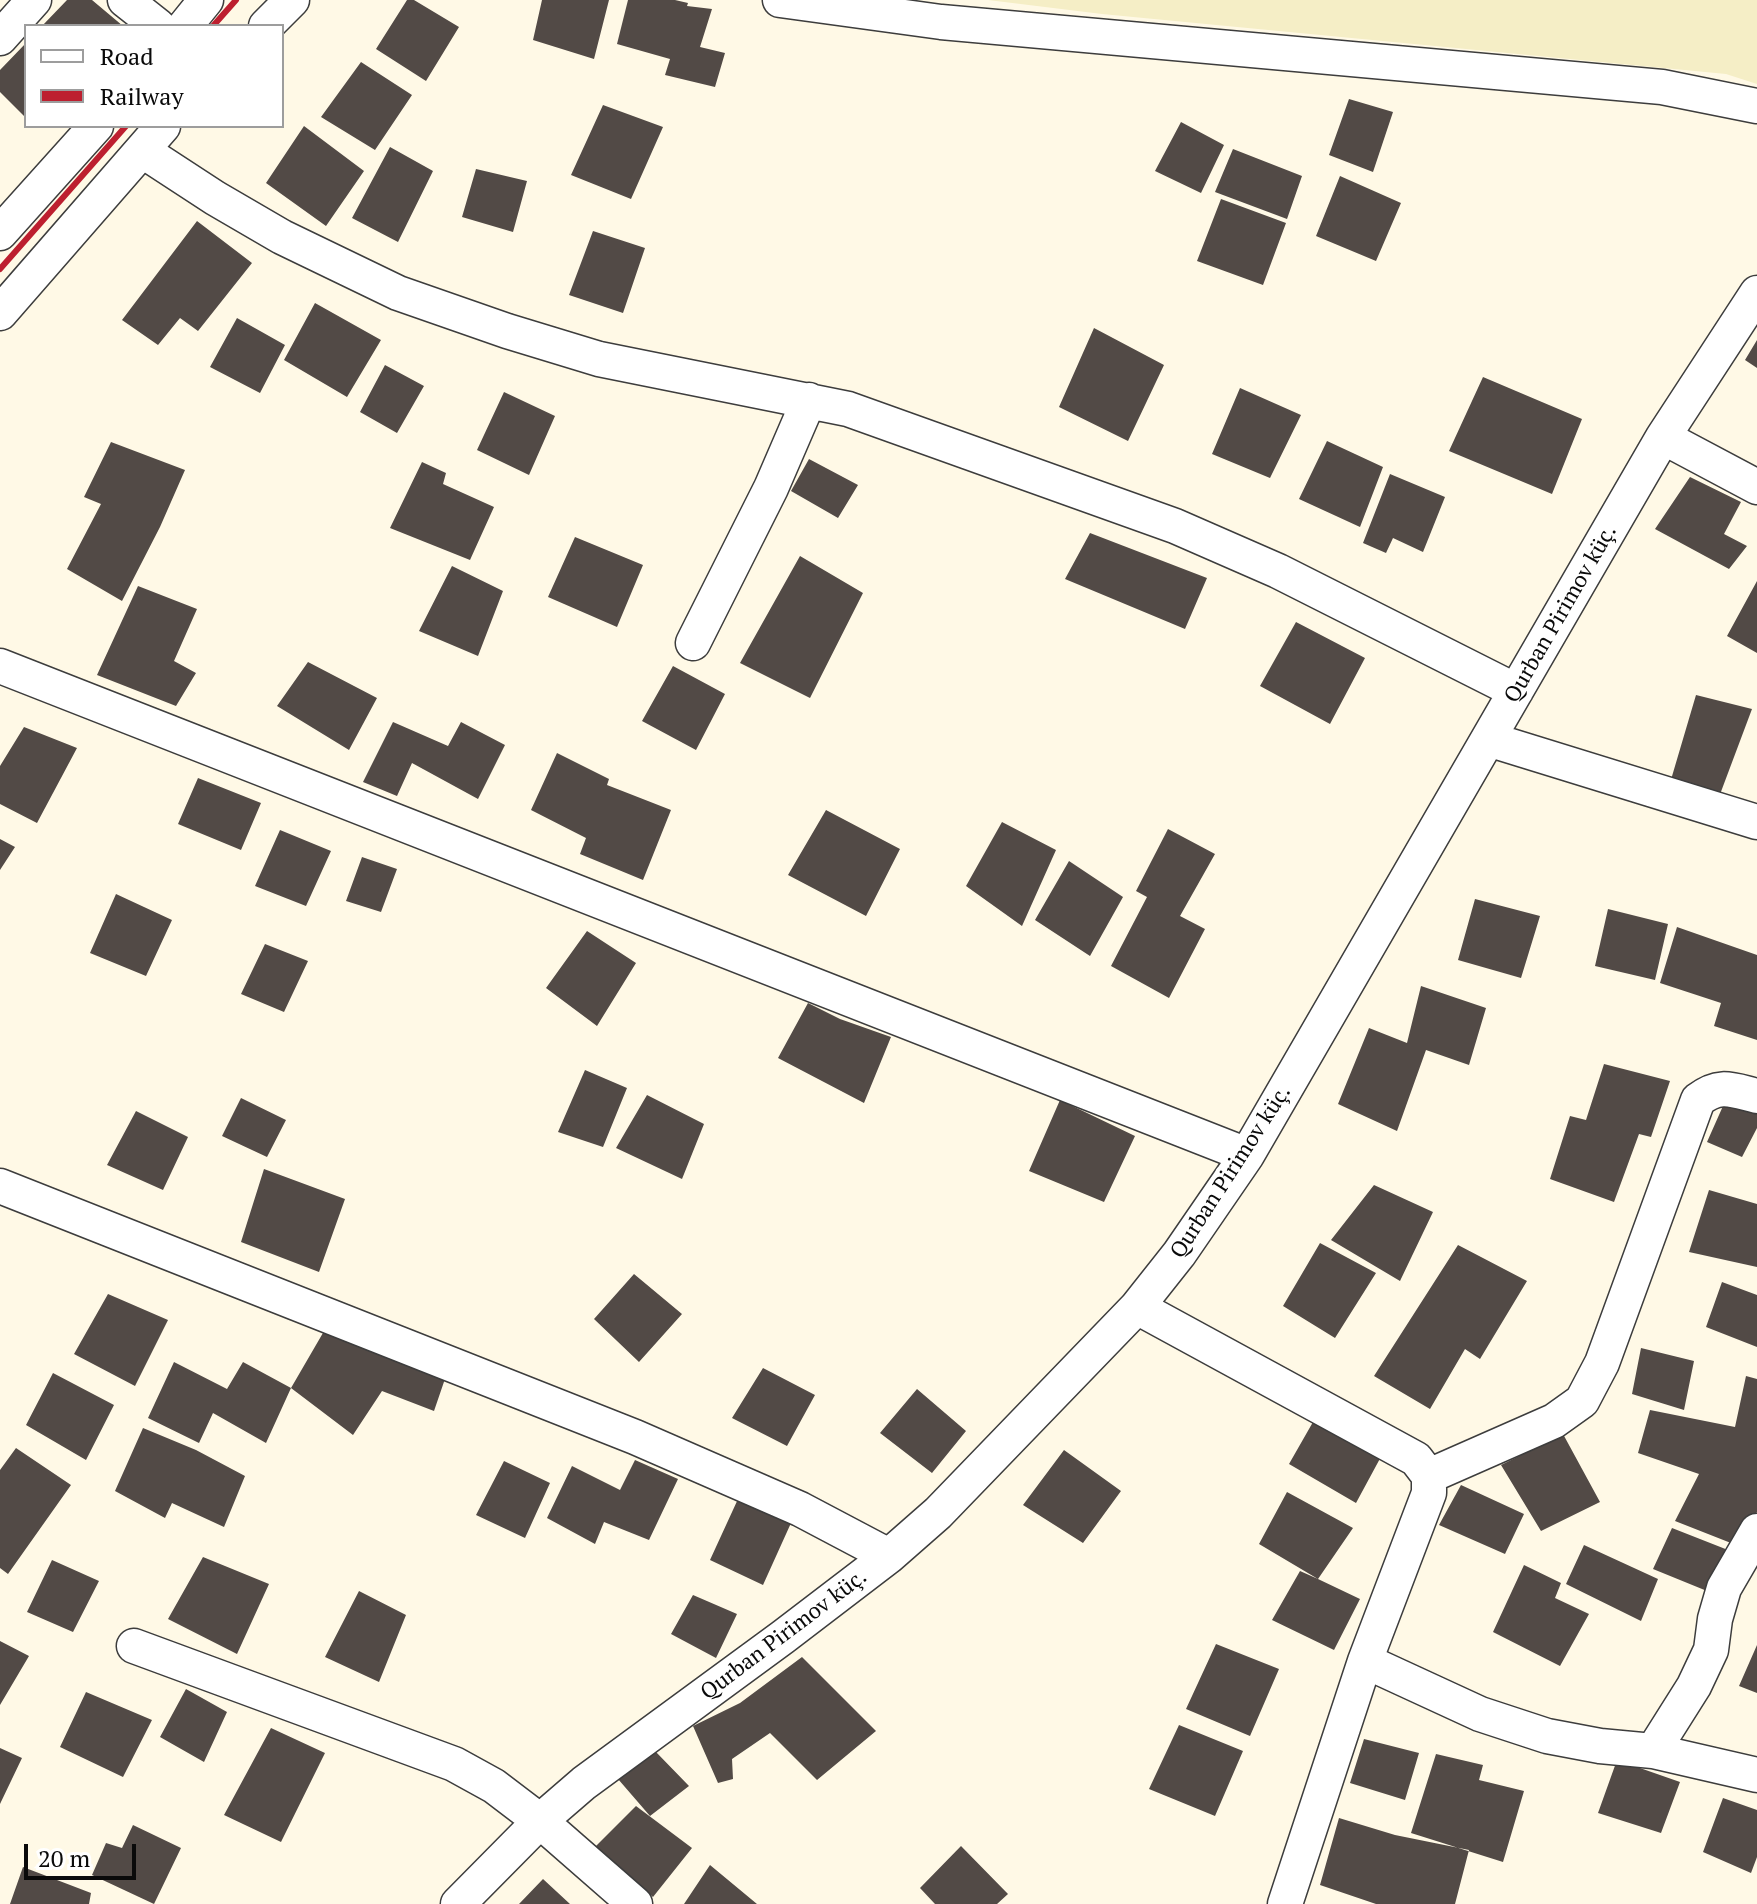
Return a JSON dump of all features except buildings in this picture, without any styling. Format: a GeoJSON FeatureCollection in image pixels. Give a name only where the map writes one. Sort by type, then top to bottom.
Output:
{"type":"FeatureCollection","features":[{"type":"Feature","properties":{"kind":"street"},"geometry":{"type":"LineString","coordinates":[[0,38],[34,0]]}},
{"type":"Feature","properties":{"kind":"street"},"geometry":{"type":"LineString","coordinates":[[125,0],[155,24]]}},
{"type":"Feature","properties":{"kind":"street"},"geometry":{"type":"LineString","coordinates":[[187,24],[206,0]]}},
{"type":"Feature","properties":{"kind":"street"},"geometry":{"type":"LineString","coordinates":[[268,24],[292,0]]}},
{"type":"Feature","properties":{"kind":"street"},"geometry":{"type":"LineString","coordinates":[[780,0],[956,23],[1662,87],[1757,106]]}},
{"type":"Feature","properties":{"kind":"street"},"geometry":{"type":"LineString","coordinates":[[0,233],[94,128]]}},
{"type":"Feature","properties":{"kind":"street"},"geometry":{"type":"LineString","coordinates":[[0,313],[153,138],[215,198],[282,237],[398,293],[599,359],[848,409],[1175,526],[1278,571],[1516,691]]}},
{"type":"Feature","properties":{"kind":"street","name":"Qurban Pirimov küç."},"geometry":{"type":"LineString","coordinates":[[458,1904],[540,1821],[584,1783],[889,1556],[938,1513],[1137,1307],[1195,1232],[1247,1155],[1663,437],[1757,293]]}},
{"type":"Feature","properties":{"kind":"street"},"geometry":{"type":"LineString","coordinates":[[693,643],[771,488],[809,400]]}},
{"type":"Feature","properties":{"kind":"street"},"geometry":{"type":"LineString","coordinates":[[1663,437],[1757,487]]}},
{"type":"Feature","properties":{"kind":"street"},"geometry":{"type":"LineString","coordinates":[[0,666],[1247,1155]]}},
{"type":"Feature","properties":{"kind":"street"},"geometry":{"type":"LineString","coordinates":[[1488,739],[1757,822]]}},
{"type":"Feature","properties":{"kind":"street"},"geometry":{"type":"LineString","coordinates":[[1429,1476],[1554,1421],[1582,1401],[1602,1363],[1698,1100],[1710,1091],[1725,1088],[1757,1096]]}},
{"type":"Feature","properties":{"kind":"street"},"geometry":{"type":"LineString","coordinates":[[0,1186],[635,1437],[800,1509],[889,1556]]}},
{"type":"Feature","properties":{"kind":"street"},"geometry":{"type":"LineString","coordinates":[[1137,1307],[1416,1459],[1429,1476],[1429,1493],[1365,1661],[1285,1904]]}},
{"type":"Feature","properties":{"kind":"street"},"geometry":{"type":"LineString","coordinates":[[1653,1751],[1694,1686],[1711,1650],[1715,1619],[1724,1588],[1757,1531]]}},
{"type":"Feature","properties":{"kind":"street"},"geometry":{"type":"LineString","coordinates":[[134,1646],[454,1764],[494,1786],[540,1821],[635,1904]]}},
{"type":"Feature","properties":{"kind":"street"},"geometry":{"type":"LineString","coordinates":[[1365,1661],[1480,1714],[1547,1736],[1600,1746],[1653,1751],[1757,1775]]}},
{"type":"Feature","properties":{"kind":"shaded area"},"geometry":{"type":"Polygon","coordinates":[[[988,0],[1757,0],[1757,84],[1726,74],[1102,14],[988,0]]]}},
{"type":"Feature","properties":{"kind":"railway"},"geometry":{"type":"LineString","coordinates":[[215,24],[236,0]]}},
{"type":"Feature","properties":{"kind":"railway"},"geometry":{"type":"LineString","coordinates":[[0,269],[124,128]]}}]}
